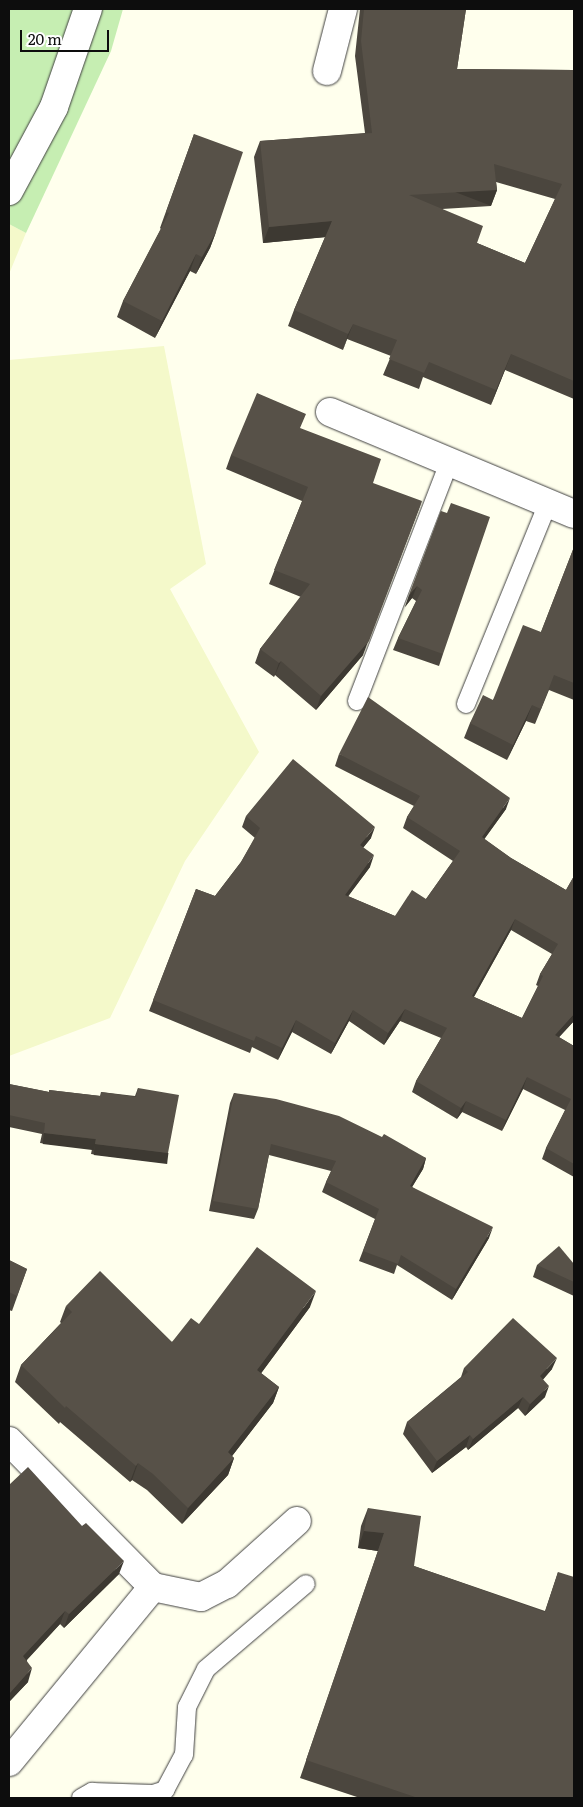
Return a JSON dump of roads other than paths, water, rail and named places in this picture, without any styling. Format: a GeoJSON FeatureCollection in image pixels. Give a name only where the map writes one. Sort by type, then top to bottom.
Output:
{"type":"FeatureCollection","features":[{"type":"Feature","properties":{"kind":"street"},"geometry":{"type":"LineString","coordinates":[[9,191],[54,107],[88,9]]}},
{"type":"Feature","properties":{"kind":"street"},"geometry":{"type":"LineString","coordinates":[[327,71],[343,9]]}},
{"type":"Feature","properties":{"kind":"street"},"geometry":{"type":"LineString","coordinates":[[330,412],[574,514]]}},
{"type":"Feature","properties":{"kind":"street"},"geometry":{"type":"LineString","coordinates":[[9,1441],[153,1587],[201,1597],[227,1584],[297,1521]]}},
{"type":"Feature","properties":{"kind":"street"},"geometry":{"type":"LineString","coordinates":[[9,1762],[153,1587]]}},
{"type":"Feature","properties":{"kind":"lane"},"geometry":{"type":"LineString","coordinates":[[358,701],[449,462]]}},
{"type":"Feature","properties":{"kind":"lane"},"geometry":{"type":"LineString","coordinates":[[466,704],[548,503]]}},
{"type":"Feature","properties":{"kind":"lane"},"geometry":{"type":"LineString","coordinates":[[81,1798],[92,1792],[153,1794],[165,1790],[184,1754],[187,1707],[206,1670],[306,1584]]}}]}
